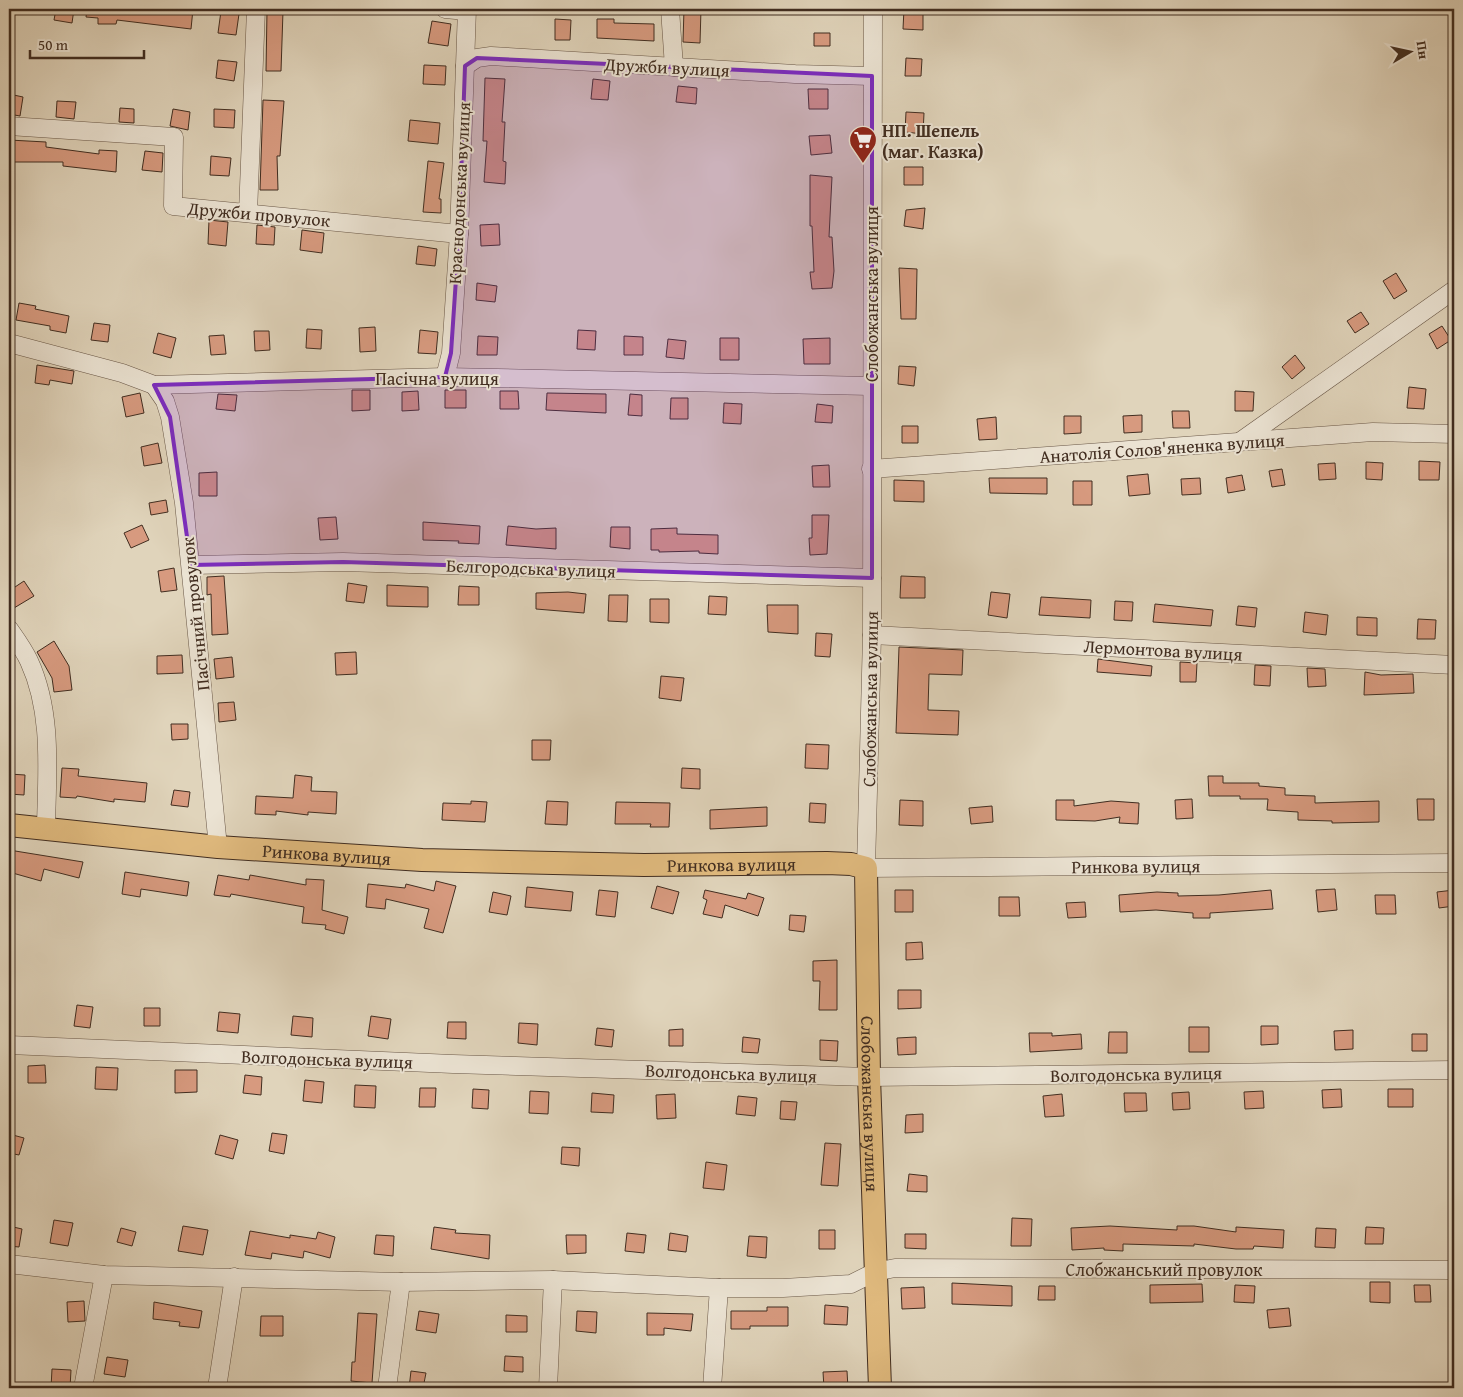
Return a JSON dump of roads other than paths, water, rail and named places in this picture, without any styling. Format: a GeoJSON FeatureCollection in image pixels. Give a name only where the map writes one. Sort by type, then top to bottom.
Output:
{"type":"FeatureCollection","features":[{"type":"Feature","properties":{"kind":"main road","name":"Ринкова вулиця"},"geometry":{"type":"LineString","coordinates":[[9,825],[46,827],[218,847],[422,860],[644,865],[827,863],[851,864],[866,868]]}},
{"type":"Feature","properties":{"kind":"main road","name":"Слобожанська вулиця"},"geometry":{"type":"LineString","coordinates":[[866,868],[874,1272],[880,1388]]}},
{"type":"Feature","properties":{"kind":"street"},"geometry":{"type":"LineString","coordinates":[[248,213],[256,9]]}},
{"type":"Feature","properties":{"kind":"street"},"geometry":{"type":"LineString","coordinates":[[445,9],[467,10]]}},
{"type":"Feature","properties":{"kind":"street"},"geometry":{"type":"LineString","coordinates":[[670,9],[674,67]]}},
{"type":"Feature","properties":{"kind":"street","name":"Слобожанська вулиця"},"geometry":{"type":"LineString","coordinates":[[866,868],[872,635],[873,9]]}},
{"type":"Feature","properties":{"kind":"street","name":"Краснодонська вулиця"},"geometry":{"type":"LineString","coordinates":[[445,376],[451,353],[459,234],[467,10]]}},
{"type":"Feature","properties":{"kind":"street","name":"Дружби вулиця"},"geometry":{"type":"LineString","coordinates":[[465,66],[477,58],[491,56],[795,74],[872,76]]}},
{"type":"Feature","properties":{"kind":"street","name":"Дружби провулок"},"geometry":{"type":"LineString","coordinates":[[9,126],[174,137],[173,206],[459,234]]}},
{"type":"Feature","properties":{"kind":"street"},"geometry":{"type":"LineString","coordinates":[[1237,443],[1454,290]]}},
{"type":"Feature","properties":{"kind":"street","name":"Пасічна вулиця"},"geometry":{"type":"LineString","coordinates":[[9,343],[122,373],[154,385],[445,376],[871,386]]}},
{"type":"Feature","properties":{"kind":"street","name":"Пасічний провулок"},"geometry":{"type":"LineString","coordinates":[[154,385],[165,401],[170,417],[178,465],[191,565],[218,847]]}},
{"type":"Feature","properties":{"kind":"street","name":"Анатолія Солов'яненка вулиця"},"geometry":{"type":"LineString","coordinates":[[871,469],[1373,432],[1454,434]]}},
{"type":"Feature","properties":{"kind":"street","name":"Бєлгородська вулиця"},"geometry":{"type":"LineString","coordinates":[[191,565],[343,562],[872,578]]}},
{"type":"Feature","properties":{"kind":"street"},"geometry":{"type":"LineString","coordinates":[[9,629],[29,660],[40,688],[47,732],[46,827]]}},
{"type":"Feature","properties":{"kind":"street","name":"Лермонтова вулиця"},"geometry":{"type":"LineString","coordinates":[[872,635],[1454,665]]}},
{"type":"Feature","properties":{"kind":"street","name":"Ринкова вулиця"},"geometry":{"type":"LineString","coordinates":[[866,868],[1454,863]]}},
{"type":"Feature","properties":{"kind":"street","name":"Волгодонська вулиця"},"geometry":{"type":"LineString","coordinates":[[9,1045],[453,1064],[869,1077],[1454,1070]]}},
{"type":"Feature","properties":{"kind":"street","name":"Слобжанський провулок"},"geometry":{"type":"LineString","coordinates":[[9,1264],[104,1275],[401,1282],[553,1280],[719,1288],[783,1288],[851,1284],[874,1272],[895,1268],[1454,1270]]}},
{"type":"Feature","properties":{"kind":"street"},"geometry":{"type":"LineString","coordinates":[[83,1388],[104,1275]]}},
{"type":"Feature","properties":{"kind":"street"},"geometry":{"type":"LineString","coordinates":[[217,1388],[234,1277]]}},
{"type":"Feature","properties":{"kind":"street"},"geometry":{"type":"LineString","coordinates":[[548,1388],[553,1280]]}},
{"type":"Feature","properties":{"kind":"street"},"geometry":{"type":"LineString","coordinates":[[387,1388],[401,1282]]}},
{"type":"Feature","properties":{"kind":"street"},"geometry":{"type":"LineString","coordinates":[[712,1388],[719,1288]]}},
{"type":"Feature","properties":{"kind":"place","name":"НП. Шепель (маг. Казка)"},"geometry":{"type":"Point","coordinates":[863,164]}}]}
